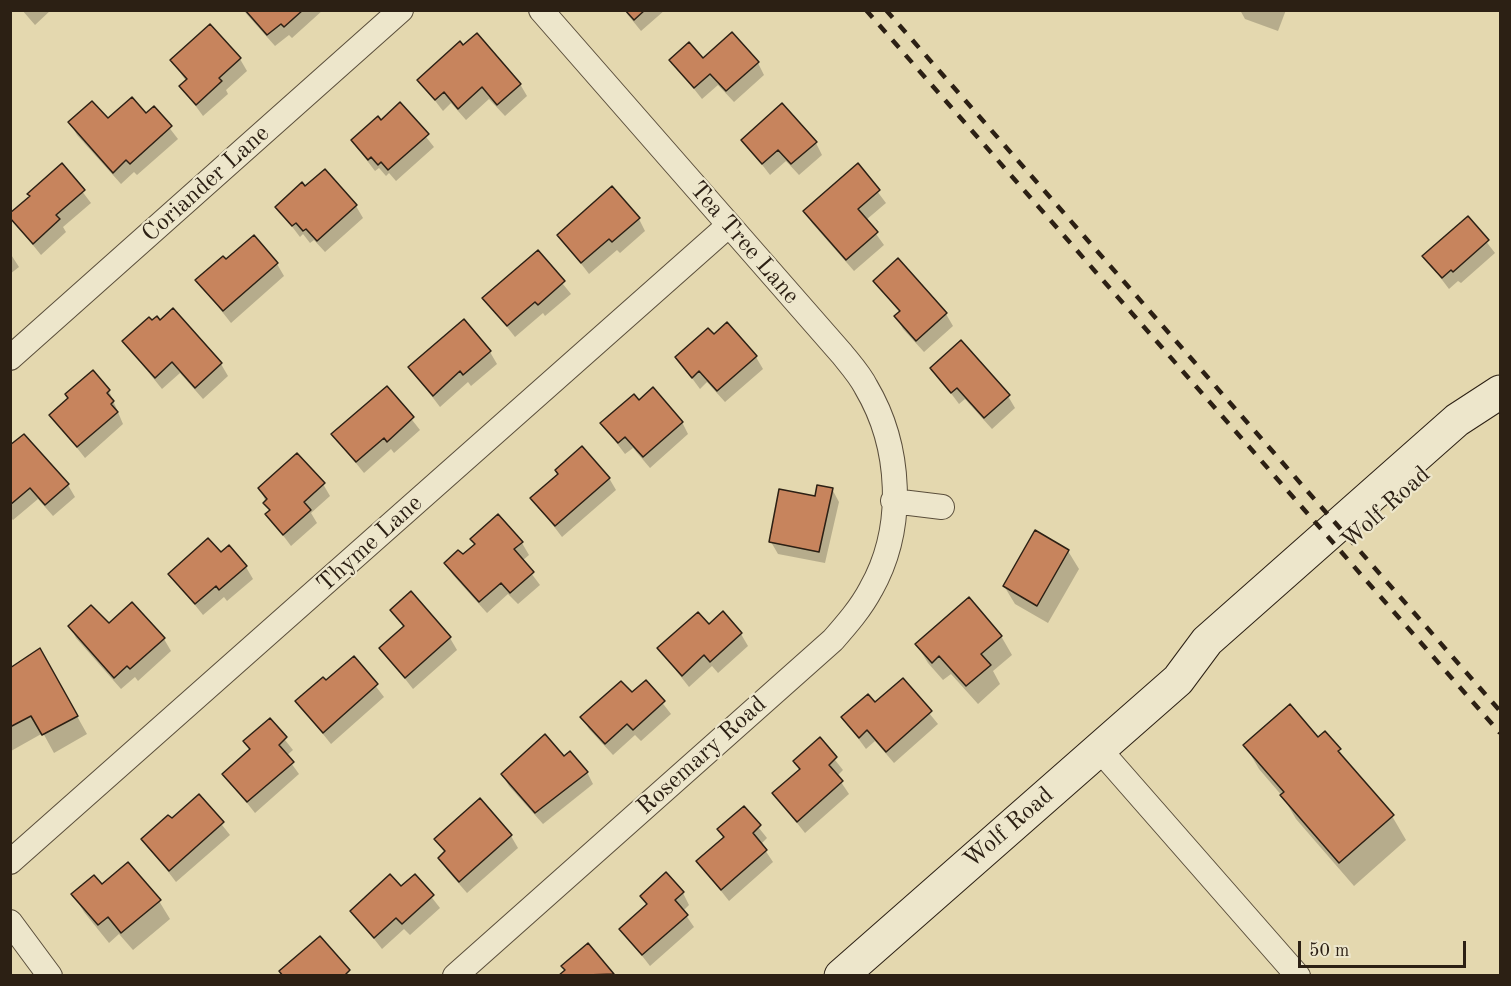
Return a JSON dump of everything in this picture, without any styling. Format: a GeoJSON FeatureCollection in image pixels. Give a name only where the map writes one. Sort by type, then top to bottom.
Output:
{"type":"FeatureCollection","features":[{"type":"Feature","properties":{"kind":"main road","name":"Wolf Road"},"geometry":{"type":"LineString","coordinates":[[841,975],[1178,680],[1220,656],[1346,545],[1469,434],[1500,392]]}},
{"type":"Feature","properties":{"kind":"street","name":"Coriander Lane"},"geometry":{"type":"LineString","coordinates":[[10,358],[401,10]]}},
{"type":"Feature","properties":{"kind":"street","name":"Tea Tree Lane"},"geometry":{"type":"LineString","coordinates":[[541,10],[842,354],[866,386],[892,448],[896,476],[893,501]]}},
{"type":"Feature","properties":{"kind":"street","name":"Thyme Lane"},"geometry":{"type":"LineString","coordinates":[[10,862],[729,225]]}},
{"type":"Feature","properties":{"kind":"street"},"geometry":{"type":"LineString","coordinates":[[893,501],[942,507]]}},
{"type":"Feature","properties":{"kind":"street","name":"Rosemary Road"},"geometry":{"type":"LineString","coordinates":[[455,975],[833,640],[857,612],[873,586],[891,528],[893,501]]}},
{"type":"Feature","properties":{"kind":"street"},"geometry":{"type":"LineString","coordinates":[[1099,749],[1298,975]]}},
{"type":"Feature","properties":{"kind":"street"},"geometry":{"type":"LineString","coordinates":[[10,922],[50,975]]}},
{"type":"Feature","properties":{"kind":"building"},"geometry":{"type":"Polygon","coordinates":[[[245,10],[303,10],[284,27],[281,24],[267,35],[245,10]]]}},
{"type":"Feature","properties":{"kind":"building"},"geometry":{"type":"Polygon","coordinates":[[[625,10],[645,10],[634,20],[625,10]]]}},
{"type":"Feature","properties":{"kind":"building"},"geometry":{"type":"Polygon","coordinates":[[[210,24],[241,58],[219,78],[222,81],[196,105],[179,86],[187,79],[170,60],[210,24]]]}},
{"type":"Feature","properties":{"kind":"building"},"geometry":{"type":"Polygon","coordinates":[[[732,32],[759,62],[726,91],[710,74],[694,88],[669,60],[689,42],[703,58],[732,32]]]}},
{"type":"Feature","properties":{"kind":"building"},"geometry":{"type":"Polygon","coordinates":[[[477,33],[521,84],[497,105],[482,87],[458,109],[444,92],[435,100],[417,80],[460,41],[463,45],[477,33]]]}},
{"type":"Feature","properties":{"kind":"building"},"geometry":{"type":"Polygon","coordinates":[[[132,97],[146,113],[154,106],[172,126],[130,164],[126,160],[113,173],[68,122],[92,101],[108,118],[132,97]]]}},
{"type":"Feature","properties":{"kind":"building"},"geometry":{"type":"Polygon","coordinates":[[[400,102],[429,134],[388,170],[381,162],[378,165],[371,157],[368,160],[351,140],[378,116],[381,120],[400,102]]]}},
{"type":"Feature","properties":{"kind":"building"},"geometry":{"type":"Polygon","coordinates":[[[782,103],[817,142],[791,164],[778,150],[762,164],[741,140],[782,103]]]}},
{"type":"Feature","properties":{"kind":"building"},"geometry":{"type":"Polygon","coordinates":[[[62,163],[85,190],[56,215],[60,219],[33,244],[10,218],[10,213],[30,196],[27,194],[62,163]]]}},
{"type":"Feature","properties":{"kind":"building"},"geometry":{"type":"Polygon","coordinates":[[[858,163],[880,190],[858,209],[878,232],[846,260],[803,211],[858,163]]]}},
{"type":"Feature","properties":{"kind":"building"},"geometry":{"type":"Polygon","coordinates":[[[325,169],[357,205],[317,241],[306,229],[303,231],[296,223],[292,226],[275,207],[302,182],[305,186],[325,169]]]}},
{"type":"Feature","properties":{"kind":"building"},"geometry":{"type":"Polygon","coordinates":[[[612,186],[640,218],[612,242],[609,239],[581,263],[557,235],[612,186]]]}},
{"type":"Feature","properties":{"kind":"building"},"geometry":{"type":"Polygon","coordinates":[[[1468,216],[1489,240],[1453,272],[1451,270],[1442,278],[1422,256],[1468,216]]]}},
{"type":"Feature","properties":{"kind":"building"},"geometry":{"type":"Polygon","coordinates":[[[254,235],[278,263],[223,311],[195,280],[223,256],[226,259],[254,235]]]}},
{"type":"Feature","properties":{"kind":"building"},"geometry":{"type":"Polygon","coordinates":[[[538,250],[565,281],[538,305],[535,302],[507,326],[482,298],[538,250]]]}},
{"type":"Feature","properties":{"kind":"building"},"geometry":{"type":"Polygon","coordinates":[[[898,258],[947,313],[916,341],[894,316],[900,311],[873,281],[898,258]]]}},
{"type":"Feature","properties":{"kind":"building"},"geometry":{"type":"Polygon","coordinates":[[[173,308],[222,363],[195,388],[172,362],[155,378],[122,341],[149,317],[152,320],[157,316],[160,320],[173,308]]]}},
{"type":"Feature","properties":{"kind":"building"},"geometry":{"type":"Polygon","coordinates":[[[464,319],[491,351],[463,375],[460,371],[433,396],[408,367],[464,319]]]}},
{"type":"Feature","properties":{"kind":"building"},"geometry":{"type":"Polygon","coordinates":[[[727,322],[757,356],[717,391],[699,371],[692,378],[675,357],[708,328],[714,334],[727,322]]]}},
{"type":"Feature","properties":{"kind":"building"},"geometry":{"type":"Polygon","coordinates":[[[961,340],[1010,395],[984,418],[957,388],[951,393],[930,368],[961,340]]]}},
{"type":"Feature","properties":{"kind":"building"},"geometry":{"type":"Polygon","coordinates":[[[93,370],[110,390],[107,393],[114,401],[111,404],[118,412],[77,447],[49,415],[68,398],[65,394],[93,370]]]}},
{"type":"Feature","properties":{"kind":"building"},"geometry":{"type":"Polygon","coordinates":[[[387,386],[414,417],[387,442],[384,438],[356,462],[331,434],[387,386]]]}},
{"type":"Feature","properties":{"kind":"building"},"geometry":{"type":"Polygon","coordinates":[[[653,387],[683,422],[643,457],[625,437],[618,443],[600,423],[634,394],[639,400],[653,387]]]}},
{"type":"Feature","properties":{"kind":"building"},"geometry":{"type":"Polygon","coordinates":[[[24,434],[69,484],[45,505],[30,488],[10,505],[10,445],[24,434]]]}},
{"type":"Feature","properties":{"kind":"building"},"geometry":{"type":"Polygon","coordinates":[[[582,446],[610,478],[555,526],[530,498],[558,474],[555,470],[582,446]]]}},
{"type":"Feature","properties":{"kind":"building"},"geometry":{"type":"Polygon","coordinates":[[[297,453],[325,483],[304,502],[311,510],[283,535],[265,514],[270,510],[263,503],[267,499],[258,488],[297,453]]]}},
{"type":"Feature","properties":{"kind":"building"},"geometry":{"type":"Polygon","coordinates":[[[817,485],[833,488],[819,552],[769,542],[779,489],[815,496],[817,485]]]}},
{"type":"Feature","properties":{"kind":"building"},"geometry":{"type":"Polygon","coordinates":[[[498,514],[523,542],[514,549],[534,572],[510,593],[501,583],[479,602],[444,563],[458,550],[463,554],[475,544],[470,539],[498,514]]]}},
{"type":"Feature","properties":{"kind":"building"},"geometry":{"type":"Polygon","coordinates":[[[1035,530],[1069,550],[1037,606],[1003,586],[1035,530]]]}},
{"type":"Feature","properties":{"kind":"building"},"geometry":{"type":"Polygon","coordinates":[[[208,538],[221,552],[229,545],[247,566],[219,590],[216,586],[195,604],[168,574],[208,538]]]}},
{"type":"Feature","properties":{"kind":"building"},"geometry":{"type":"Polygon","coordinates":[[[411,591],[451,637],[405,678],[379,648],[404,626],[390,610],[411,591]]]}},
{"type":"Feature","properties":{"kind":"building"},"geometry":{"type":"Polygon","coordinates":[[[969,597],[1002,636],[981,654],[991,665],[966,686],[939,656],[932,663],[915,644],[969,597]]]}},
{"type":"Feature","properties":{"kind":"building"},"geometry":{"type":"Polygon","coordinates":[[[132,602],[165,638],[130,669],[127,666],[114,678],[68,626],[91,605],[109,623],[132,602]]]}},
{"type":"Feature","properties":{"kind":"building"},"geometry":{"type":"Polygon","coordinates":[[[723,611],[742,633],[710,662],[704,655],[682,676],[657,648],[698,612],[709,624],[723,611]]]}},
{"type":"Feature","properties":{"kind":"building"},"geometry":{"type":"Polygon","coordinates":[[[40,648],[78,716],[42,735],[31,716],[10,727],[10,668],[40,648]]]}},
{"type":"Feature","properties":{"kind":"building"},"geometry":{"type":"Polygon","coordinates":[[[354,656],[378,684],[323,733],[295,701],[323,677],[326,680],[354,656]]]}},
{"type":"Feature","properties":{"kind":"building"},"geometry":{"type":"Polygon","coordinates":[[[903,678],[932,711],[886,752],[867,730],[859,738],[841,717],[868,694],[875,702],[903,678]]]}},
{"type":"Feature","properties":{"kind":"building"},"geometry":{"type":"Polygon","coordinates":[[[646,680],[665,701],[633,730],[627,724],[605,744],[580,717],[621,681],[632,692],[646,680]]]}},
{"type":"Feature","properties":{"kind":"building"},"geometry":{"type":"Polygon","coordinates":[[[1290,704],[1318,737],[1325,731],[1341,749],[1338,751],[1394,815],[1339,863],[1280,795],[1284,792],[1243,745],[1290,704]]]}},
{"type":"Feature","properties":{"kind":"building"},"geometry":{"type":"Polygon","coordinates":[[[270,718],[287,737],[279,745],[294,762],[247,802],[222,774],[250,749],[243,741],[270,718]]]}},
{"type":"Feature","properties":{"kind":"building"},"geometry":{"type":"Polygon","coordinates":[[[545,734],[564,756],[570,751],[588,772],[535,813],[501,774],[545,734]]]}},
{"type":"Feature","properties":{"kind":"building"},"geometry":{"type":"Polygon","coordinates":[[[820,737],[837,757],[829,765],[843,781],[797,822],[772,793],[800,769],[793,761],[820,737]]]}},
{"type":"Feature","properties":{"kind":"building"},"geometry":{"type":"Polygon","coordinates":[[[199,794],[224,822],[169,871],[141,839],[168,815],[172,818],[199,794]]]}},
{"type":"Feature","properties":{"kind":"building"},"geometry":{"type":"Polygon","coordinates":[[[480,798],[512,835],[459,882],[438,858],[445,851],[434,839],[480,798]]]}},
{"type":"Feature","properties":{"kind":"building"},"geometry":{"type":"Polygon","coordinates":[[[744,806],[761,825],[753,833],[767,850],[721,890],[696,861],[724,837],[717,829],[744,806]]]}},
{"type":"Feature","properties":{"kind":"building"},"geometry":{"type":"Polygon","coordinates":[[[128,862],[161,900],[121,933],[108,917],[98,925],[71,894],[94,875],[102,884],[128,862]]]}},
{"type":"Feature","properties":{"kind":"building"},"geometry":{"type":"Polygon","coordinates":[[[666,872],[684,892],[675,900],[688,915],[642,955],[619,929],[647,904],[640,896],[666,872]]]}},
{"type":"Feature","properties":{"kind":"building"},"geometry":{"type":"Polygon","coordinates":[[[390,874],[401,886],[415,874],[434,895],[402,924],[396,918],[374,938],[350,911],[390,874]]]}},
{"type":"Feature","properties":{"kind":"building"},"geometry":{"type":"Polygon","coordinates":[[[320,936],[350,970],[344,976],[283,976],[279,971],[320,936]]]}},
{"type":"Feature","properties":{"kind":"building"},"geometry":{"type":"Polygon","coordinates":[[[588,943],[614,974],[558,976],[565,970],[561,966],[588,943]]]}},
{"type":"Feature","properties":{"kind":"railway"},"geometry":{"type":"LineString","coordinates":[[866,10],[1500,733]]}},
{"type":"Feature","properties":{"kind":"railway"},"geometry":{"type":"LineString","coordinates":[[886,10],[1500,711]]}}]}
